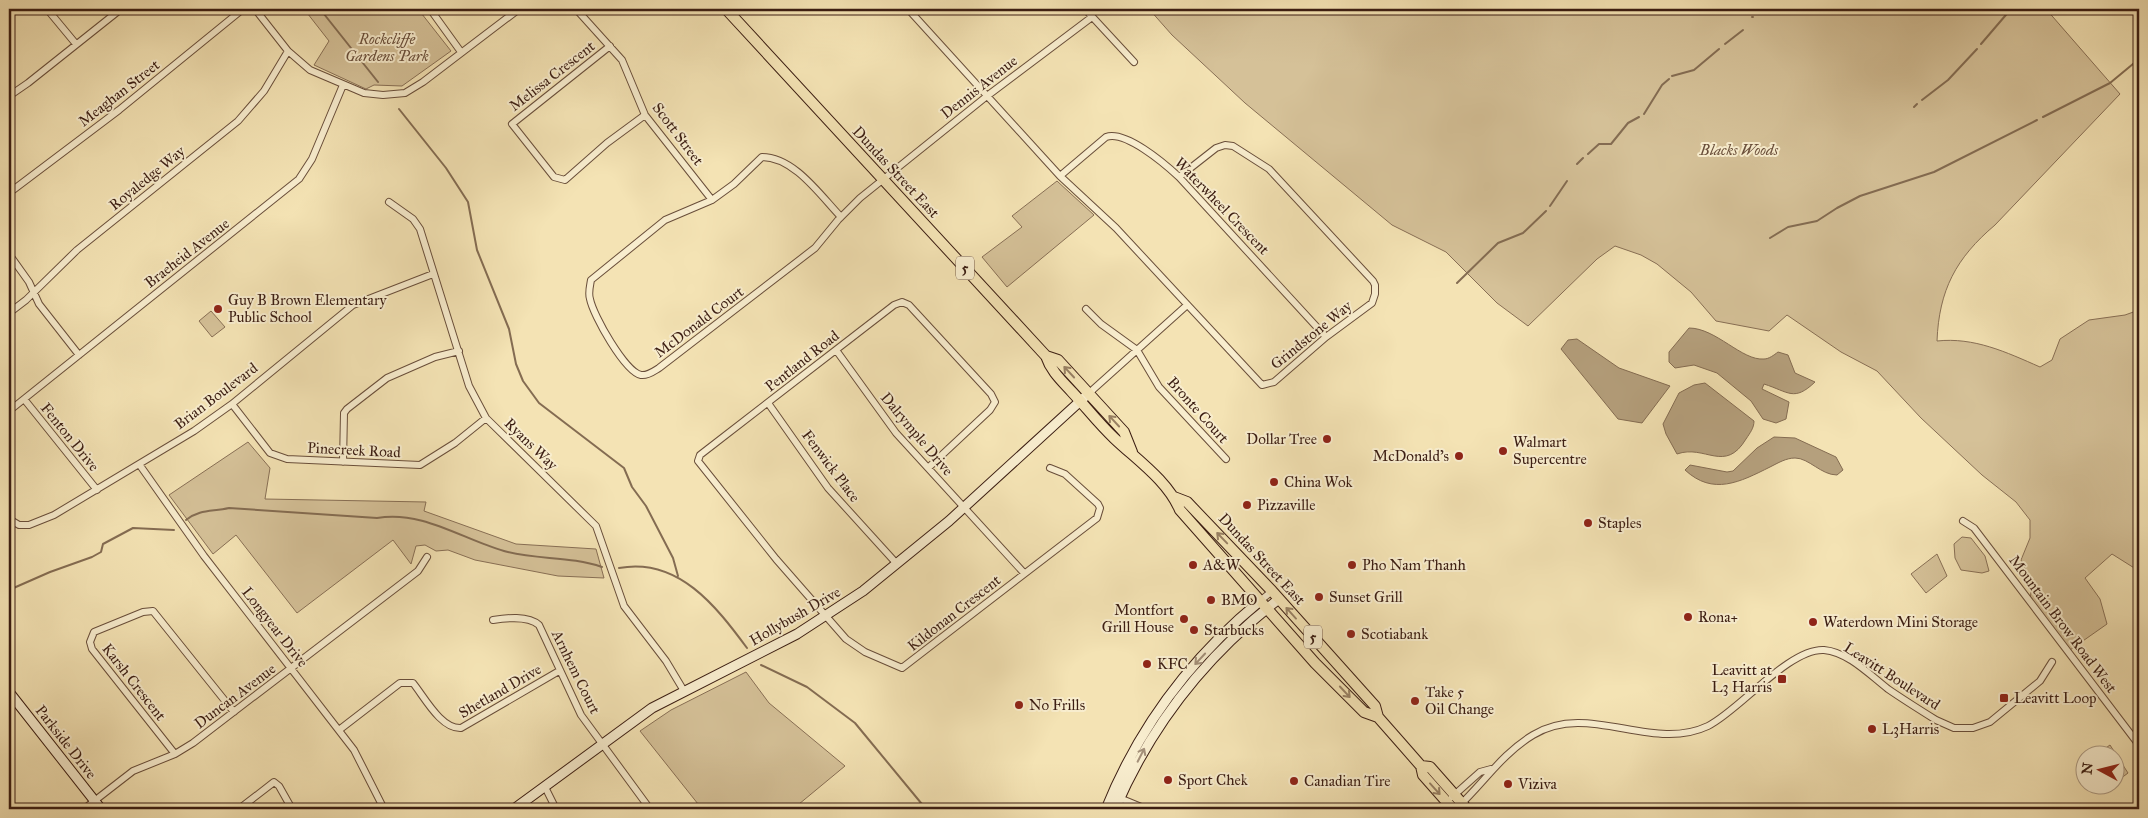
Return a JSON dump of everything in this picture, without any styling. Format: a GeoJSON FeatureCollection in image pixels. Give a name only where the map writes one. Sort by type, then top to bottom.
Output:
{"type":"FeatureCollection","features":[{"type":"Feature","properties":{"kind":"main road","name":"Dundas Street East"},"geometry":{"type":"LineString","coordinates":[[726,9],[1046,356],[1051,369],[1080,401],[1174,497],[1180,510],[1315,663],[1364,712],[1378,717]]}},
{"type":"Feature","properties":{"kind":"main road","name":"Dundas Street East"},"geometry":{"type":"LineString","coordinates":[[1046,356],[1058,360],[1124,432],[1132,452]]}},
{"type":"Feature","properties":{"kind":"main road","name":"Dundas Street East"},"geometry":{"type":"LineString","coordinates":[[1174,497],[1187,502],[1272,591],[1375,706],[1378,717],[1421,766],[1423,776],[1457,806]]}},
{"type":"Feature","properties":{"kind":"main road","name":"Dundas Street East"},"geometry":{"type":"LineString","coordinates":[[1421,766],[1430,767],[1455,794],[1457,806]]}},
{"type":"Feature","properties":{"kind":"street"},"geometry":{"type":"LineString","coordinates":[[47,9],[76,44]]}},
{"type":"Feature","properties":{"kind":"street"},"geometry":{"type":"LineString","coordinates":[[9,92],[12,94],[28,83],[121,9]]}},
{"type":"Feature","properties":{"kind":"street","name":"Meaghan Street"},"geometry":{"type":"LineString","coordinates":[[9,193],[119,110],[243,9]]}},
{"type":"Feature","properties":{"kind":"street"},"geometry":{"type":"LineString","coordinates":[[254,9],[288,50],[310,70],[343,86],[364,93],[383,95],[405,94],[519,9]]}},
{"type":"Feature","properties":{"kind":"street"},"geometry":{"type":"LineString","coordinates":[[430,9],[462,52]]}},
{"type":"Feature","properties":{"kind":"street","name":"Scott Street"},"geometry":{"type":"LineString","coordinates":[[576,9],[622,60],[645,115],[712,200]]}},
{"type":"Feature","properties":{"kind":"street","name":"Grindstone Way"},"geometry":{"type":"LineString","coordinates":[[908,9],[1060,176],[1116,228],[1186,306],[1262,385],[1274,382],[1326,337],[1372,303],[1375,294],[1373,281],[1269,169],[1233,146],[1225,145],[1216,148],[1179,176]]}},
{"type":"Feature","properties":{"kind":"street"},"geometry":{"type":"LineString","coordinates":[[1085,9],[1134,62]]}},
{"type":"Feature","properties":{"kind":"street","name":"Dennis Avenue"},"geometry":{"type":"LineString","coordinates":[[883,180],[987,96],[1092,17]]}},
{"type":"Feature","properties":{"kind":"street","name":"Melissa Crescent"},"geometry":{"type":"LineString","coordinates":[[610,46],[512,124],[554,177],[565,180],[607,143],[645,115]]}},
{"type":"Feature","properties":{"kind":"street","name":"Royaledge Way"},"geometry":{"type":"LineString","coordinates":[[9,314],[77,250],[238,121],[264,91],[288,50]]}},
{"type":"Feature","properties":{"kind":"street","name":"Braeheid Avenue"},"geometry":{"type":"LineString","coordinates":[[9,411],[299,179],[312,159],[343,86]]}},
{"type":"Feature","properties":{"kind":"street","name":"Waterwheel Crescent"},"geometry":{"type":"LineString","coordinates":[[1060,176],[1106,137],[1113,135],[1122,137],[1162,162],[1179,176],[1326,337]]}},
{"type":"Feature","properties":{"kind":"street","name":"McDonald Court"},"geometry":{"type":"LineString","coordinates":[[841,217],[790,164],[775,157],[762,157],[734,184],[712,200],[665,220],[591,280],[590,300],[606,334],[623,360],[632,370],[640,375],[648,374],[659,368],[815,248],[860,198],[883,180]]}},
{"type":"Feature","properties":{"kind":"street","name":"Ryans Way"},"geometry":{"type":"LineString","coordinates":[[389,202],[413,219],[420,229],[470,386],[486,418],[596,526],[620,598],[627,612],[666,662],[684,691]]}},
{"type":"Feature","properties":{"kind":"street"},"geometry":{"type":"LineString","coordinates":[[9,254],[48,316],[79,355]]}},
{"type":"Feature","properties":{"kind":"street","name":"Brian Boulevard"},"geometry":{"type":"LineString","coordinates":[[9,519],[19,525],[33,524],[54,515],[194,431],[232,404],[353,305],[433,274]]}},
{"type":"Feature","properties":{"kind":"street","name":"Pentland Road"},"geometry":{"type":"LineString","coordinates":[[826,617],[776,560],[698,461],[700,455],[894,305],[905,303],[994,397],[995,402],[990,410],[928,468]]}},
{"type":"Feature","properties":{"kind":"street"},"geometry":{"type":"LineString","coordinates":[[1088,394],[1186,306]]}},
{"type":"Feature","properties":{"kind":"street"},"geometry":{"type":"LineString","coordinates":[[1086,309],[1102,324],[1137,350]]}},
{"type":"Feature","properties":{"kind":"street"},"geometry":{"type":"LineString","coordinates":[[344,462],[344,413],[347,409],[387,378],[459,350]]}},
{"type":"Feature","properties":{"kind":"street","name":"Dalrymple Drive"},"geometry":{"type":"LineString","coordinates":[[836,350],[896,434],[964,508]]}},
{"type":"Feature","properties":{"kind":"street","name":"Bronte Court"},"geometry":{"type":"LineString","coordinates":[[1137,350],[1159,388],[1226,459]]}},
{"type":"Feature","properties":{"kind":"street","name":"Hollybush Drive"},"geometry":{"type":"LineString","coordinates":[[514,809],[652,708],[826,617],[897,564],[964,508],[1088,394]]}},
{"type":"Feature","properties":{"kind":"street","name":"Fenton Drive"},"geometry":{"type":"LineString","coordinates":[[24,399],[97,490]]}},
{"type":"Feature","properties":{"kind":"street","name":"Fenwick Place"},"geometry":{"type":"LineString","coordinates":[[768,403],[831,492],[897,564]]}},
{"type":"Feature","properties":{"kind":"street","name":"Pinecreek Road"},"geometry":{"type":"LineString","coordinates":[[232,404],[270,452],[278,457],[344,462],[420,465],[454,443],[486,418]]}},
{"type":"Feature","properties":{"kind":"street","name":"Longyear Drive"},"geometry":{"type":"LineString","coordinates":[[139,464],[168,509],[339,730],[359,759],[384,809]]}},
{"type":"Feature","properties":{"kind":"street"},"geometry":{"type":"LineString","coordinates":[[1024,573],[1082,530],[1096,518],[1099,512],[1098,504],[1065,474],[1050,468]]}},
{"type":"Feature","properties":{"kind":"street","name":"Kildonan Crescent"},"geometry":{"type":"LineString","coordinates":[[826,617],[853,644],[892,666],[902,668],[1024,573],[964,508]]}},
{"type":"Feature","properties":{"kind":"street","name":"Mountain Brow Road West"},"geometry":{"type":"LineString","coordinates":[[1964,521],[1974,528],[2139,745]]}},
{"type":"Feature","properties":{"kind":"street","name":"Duncan Avenue"},"geometry":{"type":"LineString","coordinates":[[84,809],[133,771],[175,754],[193,743],[418,571],[427,557]]}},
{"type":"Feature","properties":{"kind":"street"},"geometry":{"type":"LineString","coordinates":[[1264,605],[1272,591]]}},
{"type":"Feature","properties":{"kind":"street"},"geometry":{"type":"LineString","coordinates":[[1113,808],[1133,750],[1168,696],[1221,637],[1264,605],[1279,599]]}},
{"type":"Feature","properties":{"kind":"street","name":"Karsh Crescent"},"geometry":{"type":"LineString","coordinates":[[175,754],[92,649],[90,642],[94,632],[143,612],[153,611],[234,712]]}},
{"type":"Feature","properties":{"kind":"street","name":"Arnhem Court"},"geometry":{"type":"LineString","coordinates":[[492,620],[507,618],[536,622],[574,704],[650,809]]}},
{"type":"Feature","properties":{"kind":"street","name":"Leavitt Boulevard"},"geometry":{"type":"LineString","coordinates":[[1455,794],[1480,772],[1491,769],[1534,734],[1558,724],[1585,721],[1641,732],[1674,734],[1707,727],[1782,668],[1820,650],[1839,655],[1936,720],[1954,728],[1973,728],[1990,722],[2040,681],[2052,662]]}},
{"type":"Feature","properties":{"kind":"street","name":"Shetland Drive"},"geometry":{"type":"LineString","coordinates":[[339,730],[400,683],[413,683],[446,724],[454,728],[461,728],[559,671]]}},
{"type":"Feature","properties":{"kind":"street","name":"Parkside Drive"},"geometry":{"type":"LineString","coordinates":[[10,695],[101,809]]}},
{"type":"Feature","properties":{"kind":"street","name":"Leavitt Boulevard"},"geometry":{"type":"LineString","coordinates":[[1457,806],[1486,780],[1491,769]]}},
{"type":"Feature","properties":{"kind":"street"},"geometry":{"type":"LineString","coordinates":[[239,809],[274,782],[279,786],[292,809]]}},
{"type":"Feature","properties":{"kind":"street"},"geometry":{"type":"LineString","coordinates":[[545,787],[556,809]]}},
{"type":"Feature","properties":{"kind":"street"},"geometry":{"type":"LineString","coordinates":[[1116,797],[1146,809]]}},
{"type":"Feature","properties":{"kind":"green space","name":"Rockcliffe Gardens Park"},"geometry":{"type":"Polygon","coordinates":[[[304,9],[418,9],[451,51],[402,86],[374,85],[366,89],[314,65],[329,41],[304,9]]]}},
{"type":"Feature","properties":{"kind":"green space","name":"Blacks Woods"},"geometry":{"type":"Polygon","coordinates":[[[1149,9],[2046,9],[2120,94],[1995,225],[1981,237],[1960,263],[1952,276],[1941,306],[1937,341],[1964,341],[1990,347],[2040,367],[2052,360],[2060,339],[2089,320],[2125,315],[2139,310],[2139,571],[2112,554],[2085,578],[2100,599],[2107,624],[2070,650],[2030,601],[2032,582],[2021,560],[2030,538],[2030,520],[2016,502],[1982,475],[1921,418],[1877,371],[1841,352],[1787,315],[1769,331],[1716,321],[1691,292],[1657,264],[1641,255],[1615,246],[1597,259],[1528,326],[1497,303],[1446,252],[1392,225],[1245,103],[1172,35],[1149,9]]]}},
{"type":"Feature","properties":{"kind":"green space"},"geometry":{"type":"Polygon","coordinates":[[[1057,181],[1094,215],[1007,287],[982,257],[1022,227],[1012,216],[1057,181]]]}},
{"type":"Feature","properties":{"kind":"green space"},"geometry":{"type":"Polygon","coordinates":[[[211,311],[225,327],[212,337],[199,321],[211,311]]]}},
{"type":"Feature","properties":{"kind":"green space"},"geometry":{"type":"Polygon","coordinates":[[[248,442],[270,468],[265,499],[426,502],[424,511],[516,544],[596,549],[604,578],[558,576],[475,560],[448,550],[436,551],[425,545],[416,546],[411,564],[393,540],[297,613],[236,535],[213,554],[169,495],[248,442]]]}},
{"type":"Feature","properties":{"kind":"green space"},"geometry":{"type":"Polygon","coordinates":[[[1962,537],[1971,538],[1985,556],[1989,571],[1982,573],[1961,570],[1955,558],[1954,544],[1962,537]]]}},
{"type":"Feature","properties":{"kind":"green space"},"geometry":{"type":"Polygon","coordinates":[[[1937,554],[1947,576],[1926,593],[1911,574],[1937,554]]]}},
{"type":"Feature","properties":{"kind":"green space"},"geometry":{"type":"Polygon","coordinates":[[[746,672],[769,703],[845,766],[793,809],[702,809],[640,731],[671,710],[746,672]]]}},
{"type":"Feature","properties":{"kind":"shaded area"},"geometry":{"type":"Polygon","coordinates":[[[1689,328],[1709,333],[1747,355],[1756,358],[1768,358],[1778,352],[1788,355],[1795,373],[1815,382],[1802,392],[1796,394],[1764,384],[1762,389],[1789,402],[1786,419],[1776,423],[1763,419],[1751,401],[1717,373],[1694,365],[1675,368],[1669,362],[1669,352],[1689,328]]]}},
{"type":"Feature","properties":{"kind":"shaded area"},"geometry":{"type":"Polygon","coordinates":[[[1577,339],[1619,368],[1670,386],[1642,423],[1618,419],[1561,349],[1568,340],[1577,339]]]}},
{"type":"Feature","properties":{"kind":"shaded area"},"geometry":{"type":"Polygon","coordinates":[[[1705,383],[1754,421],[1753,428],[1738,449],[1730,455],[1714,456],[1697,452],[1677,454],[1666,434],[1663,424],[1679,393],[1694,385],[1705,383]]]}},
{"type":"Feature","properties":{"kind":"shaded area"},"geometry":{"type":"Polygon","coordinates":[[[1774,437],[1795,438],[1836,457],[1843,470],[1837,475],[1831,474],[1805,461],[1792,458],[1737,481],[1727,484],[1716,484],[1706,483],[1695,478],[1685,470],[1690,465],[1727,472],[1733,471],[1757,448],[1774,437]]]}},
{"type":"Feature","properties":{"kind":"waterway"},"geometry":{"type":"LineString","coordinates":[[320,9],[378,82]]}},
{"type":"Feature","properties":{"kind":"waterway"},"geometry":{"type":"LineString","coordinates":[[1981,44],[2011,9]]}},
{"type":"Feature","properties":{"kind":"waterway"},"geometry":{"type":"LineString","coordinates":[[1725,44],[1743,30]]}},
{"type":"Feature","properties":{"kind":"waterway"},"geometry":{"type":"LineString","coordinates":[[1672,76],[1694,70],[1719,49]]}},
{"type":"Feature","properties":{"kind":"waterway"},"geometry":{"type":"LineString","coordinates":[[1922,100],[1948,80],[1977,49]]}},
{"type":"Feature","properties":{"kind":"waterway"},"geometry":{"type":"LineString","coordinates":[[2043,117],[2110,83],[2139,59]]}},
{"type":"Feature","properties":{"kind":"waterway"},"geometry":{"type":"LineString","coordinates":[[1644,114],[1662,85],[1669,79]]}},
{"type":"Feature","properties":{"kind":"waterway"},"geometry":{"type":"LineString","coordinates":[[1914,107],[1917,104]]}},
{"type":"Feature","properties":{"kind":"waterway"},"geometry":{"type":"LineString","coordinates":[[399,109],[446,168],[468,202],[477,250],[509,329],[516,364],[523,381],[539,403],[624,468],[632,487],[646,506],[673,558],[678,576]]}},
{"type":"Feature","properties":{"kind":"waterway"},"geometry":{"type":"LineString","coordinates":[[1588,154],[1599,144],[1611,144],[1628,123],[1639,117]]}},
{"type":"Feature","properties":{"kind":"waterway"},"geometry":{"type":"LineString","coordinates":[[1770,238],[1788,227],[1817,221],[1860,196],[1934,172],[2037,120]]}},
{"type":"Feature","properties":{"kind":"waterway"},"geometry":{"type":"LineString","coordinates":[[1577,164],[1583,158]]}},
{"type":"Feature","properties":{"kind":"waterway"},"geometry":{"type":"LineString","coordinates":[[1550,206],[1567,181]]}},
{"type":"Feature","properties":{"kind":"waterway"},"geometry":{"type":"LineString","coordinates":[[1457,283],[1498,243],[1523,233],[1546,211]]}},
{"type":"Feature","properties":{"kind":"waterway"},"geometry":{"type":"LineString","coordinates":[[186,520],[201,512],[229,508],[377,518],[410,518],[442,527],[504,551],[528,556],[578,561],[602,567]]}},
{"type":"Feature","properties":{"kind":"waterway"},"geometry":{"type":"LineString","coordinates":[[9,590],[50,572],[92,557],[101,552],[103,544],[133,528],[174,530]]}},
{"type":"Feature","properties":{"kind":"waterway"},"geometry":{"type":"LineString","coordinates":[[619,568],[640,567],[660,570],[677,577],[694,588],[708,601],[747,648]]}},
{"type":"Feature","properties":{"kind":"waterway"},"geometry":{"type":"LineString","coordinates":[[761,665],[807,687],[855,723],[926,809]]}},
{"type":"Feature","properties":{"kind":"place","name":"Guy B Brown Elementary Public School"},"geometry":{"type":"Point","coordinates":[218,309]}},
{"type":"Feature","properties":{"kind":"place","name":"Dollar Tree"},"geometry":{"type":"Point","coordinates":[1327,439]}},
{"type":"Feature","properties":{"kind":"place","name":"Walmart Supercentre"},"geometry":{"type":"Point","coordinates":[1503,451]}},
{"type":"Feature","properties":{"kind":"place","name":"McDonald's"},"geometry":{"type":"Point","coordinates":[1459,456]}},
{"type":"Feature","properties":{"kind":"place","name":"China Wok"},"geometry":{"type":"Point","coordinates":[1274,482]}},
{"type":"Feature","properties":{"kind":"place","name":"Pizzaville"},"geometry":{"type":"Point","coordinates":[1247,505]}},
{"type":"Feature","properties":{"kind":"place","name":"Staples"},"geometry":{"type":"Point","coordinates":[1588,523]}},
{"type":"Feature","properties":{"kind":"place","name":"A&W"},"geometry":{"type":"Point","coordinates":[1193,565]}},
{"type":"Feature","properties":{"kind":"place","name":"Pho Nam Thanh"},"geometry":{"type":"Point","coordinates":[1352,565]}},
{"type":"Feature","properties":{"kind":"place","name":"Sunset Grill"},"geometry":{"type":"Point","coordinates":[1319,597]}},
{"type":"Feature","properties":{"kind":"place","name":"BMO"},"geometry":{"type":"Point","coordinates":[1211,600]}},
{"type":"Feature","properties":{"kind":"place","name":"Rona+"},"geometry":{"type":"Point","coordinates":[1688,617]}},
{"type":"Feature","properties":{"kind":"place","name":"Montfort Grill House"},"geometry":{"type":"Point","coordinates":[1184,619]}},
{"type":"Feature","properties":{"kind":"place","name":"Waterdown Mini Storage"},"geometry":{"type":"Point","coordinates":[1813,622]}},
{"type":"Feature","properties":{"kind":"place","name":"Starbucks"},"geometry":{"type":"Point","coordinates":[1194,630]}},
{"type":"Feature","properties":{"kind":"place","name":"Scotiabank"},"geometry":{"type":"Point","coordinates":[1351,634]}},
{"type":"Feature","properties":{"kind":"place","name":"KFC"},"geometry":{"type":"Point","coordinates":[1147,664]}},
{"type":"Feature","properties":{"kind":"place","name":"Leavitt at L3 Harris"},"geometry":{"type":"Point","coordinates":[1782,679]}},
{"type":"Feature","properties":{"kind":"place","name":"Leavitt Loop"},"geometry":{"type":"Point","coordinates":[2004,698]}},
{"type":"Feature","properties":{"kind":"place","name":"Take 5 Oil Change"},"geometry":{"type":"Point","coordinates":[1415,701]}},
{"type":"Feature","properties":{"kind":"place","name":"No Frills"},"geometry":{"type":"Point","coordinates":[1019,705]}},
{"type":"Feature","properties":{"kind":"place","name":"L3Harris"},"geometry":{"type":"Point","coordinates":[1872,729]}},
{"type":"Feature","properties":{"kind":"place","name":"Sport Chek"},"geometry":{"type":"Point","coordinates":[1168,780]}},
{"type":"Feature","properties":{"kind":"place","name":"Canadian Tire"},"geometry":{"type":"Point","coordinates":[1294,781]}},
{"type":"Feature","properties":{"kind":"place","name":"Viziva"},"geometry":{"type":"Point","coordinates":[1508,784]}}]}
